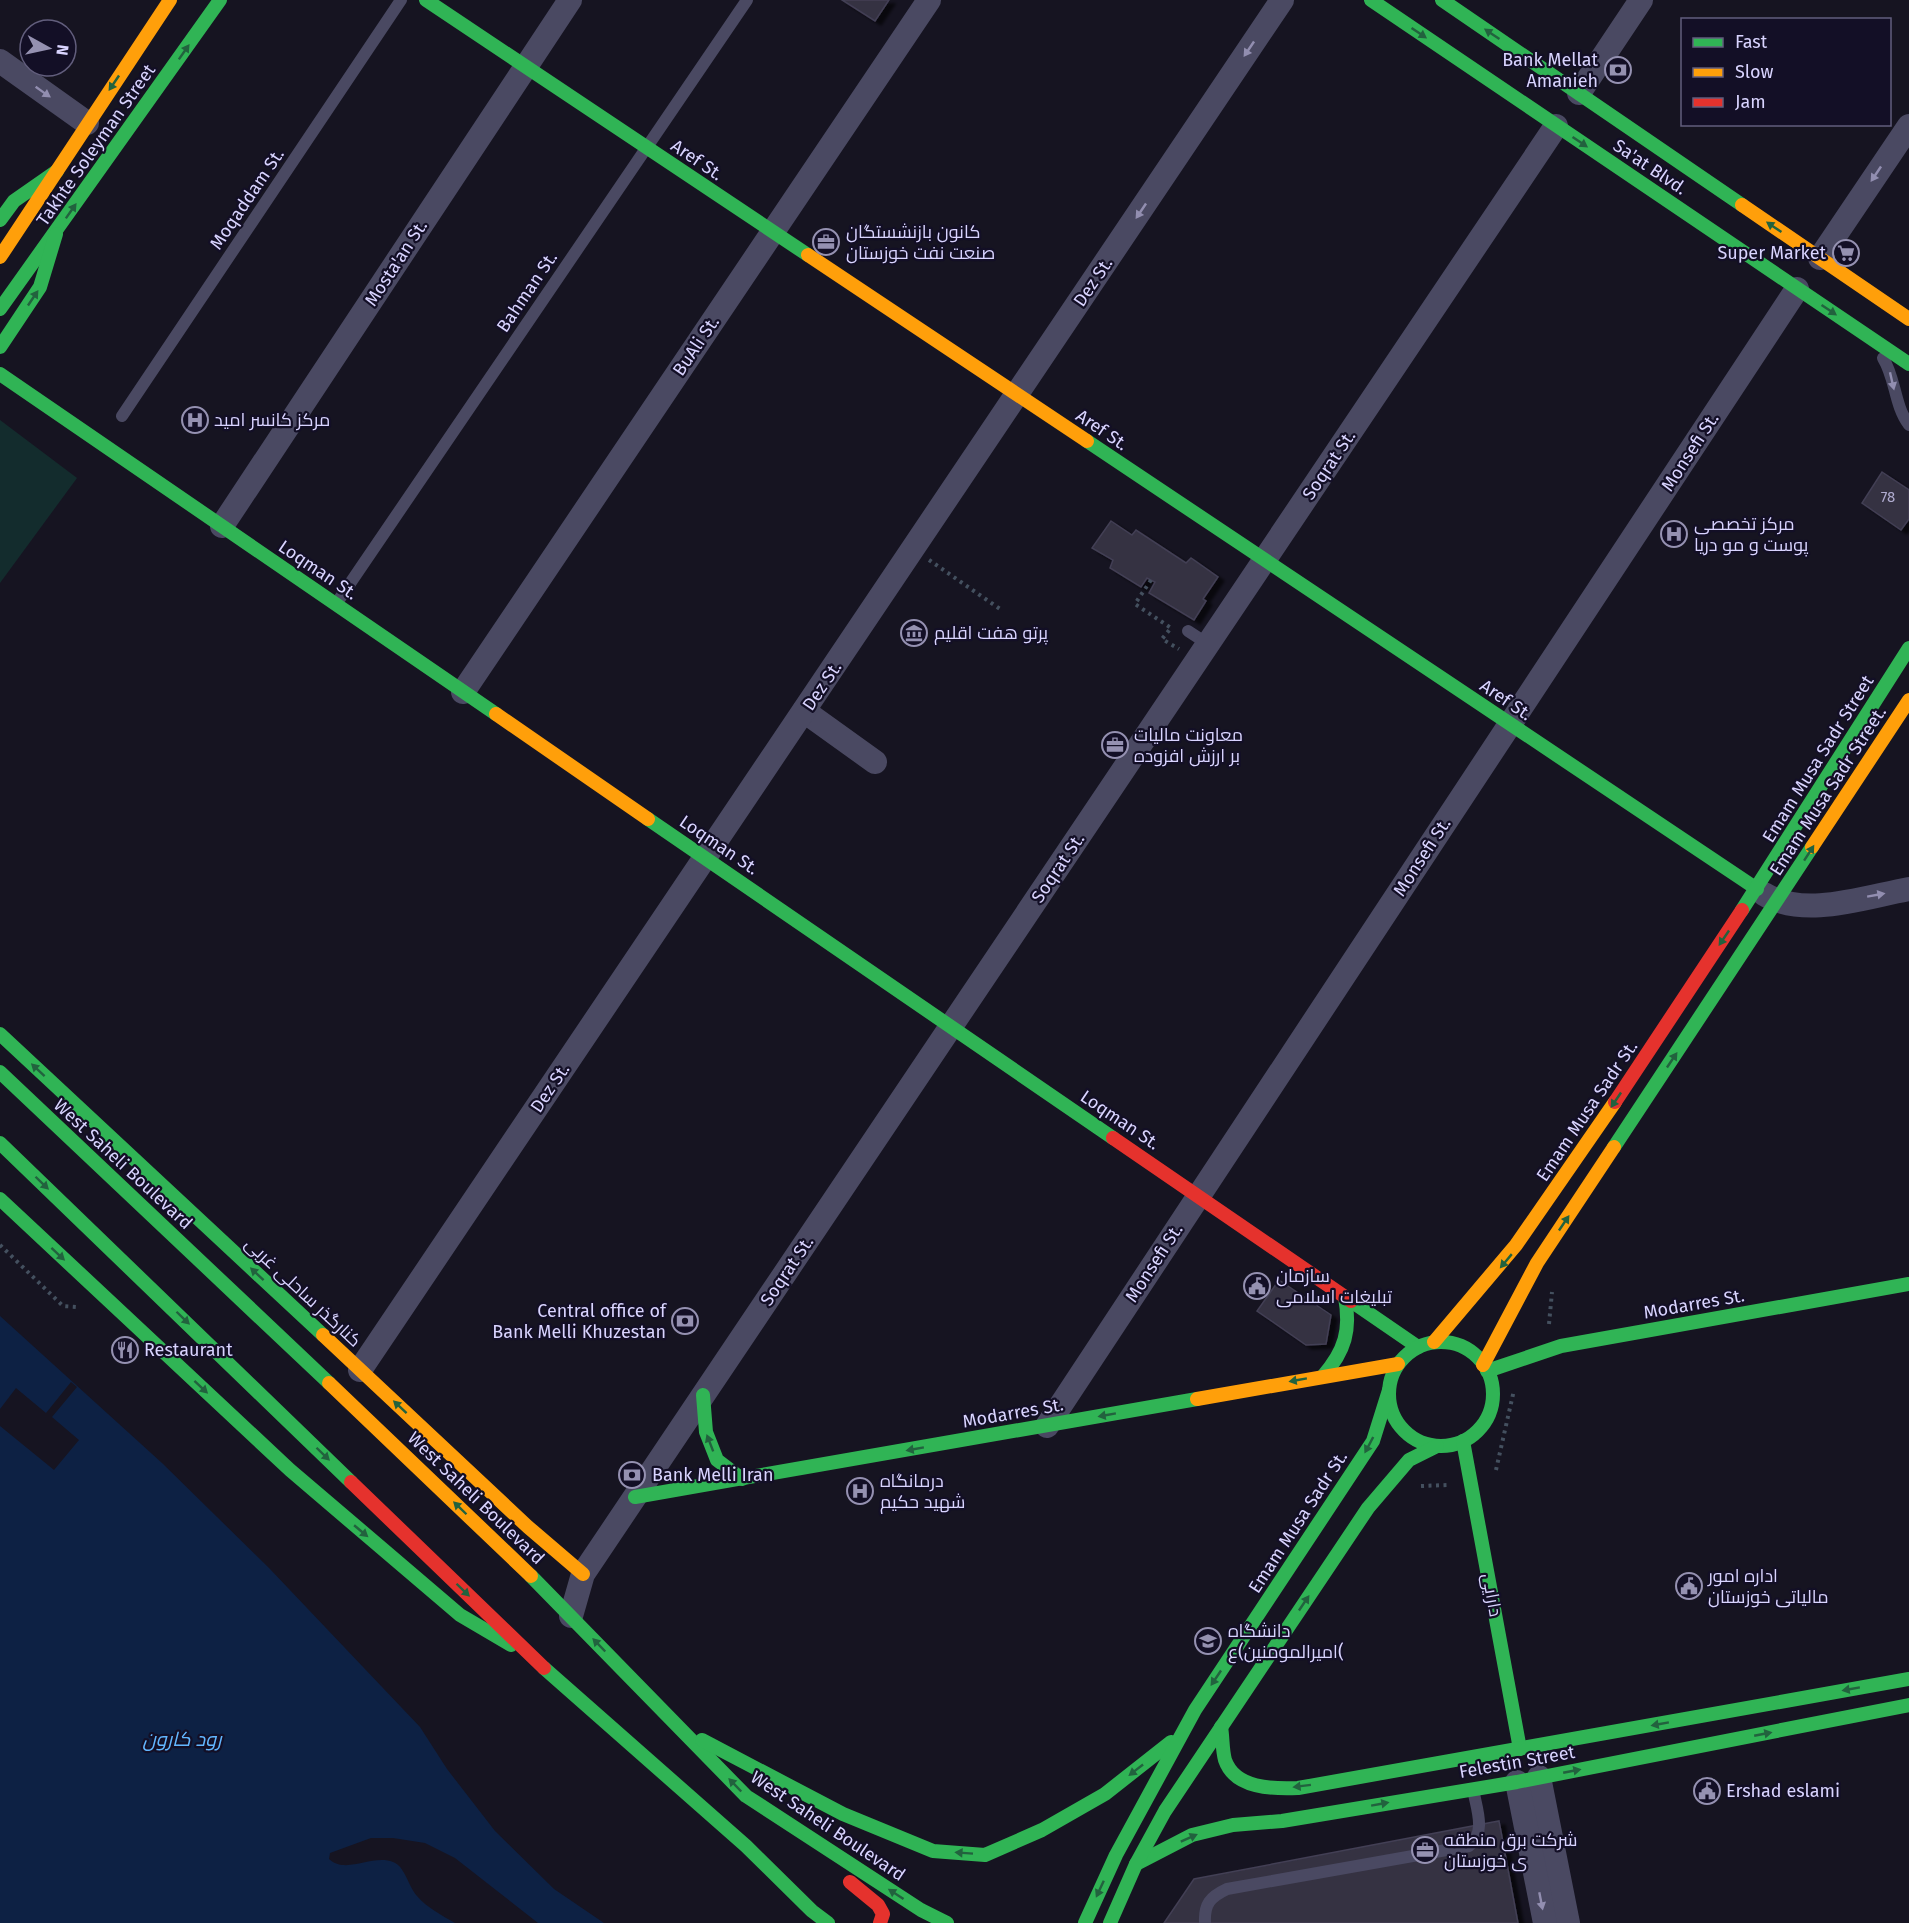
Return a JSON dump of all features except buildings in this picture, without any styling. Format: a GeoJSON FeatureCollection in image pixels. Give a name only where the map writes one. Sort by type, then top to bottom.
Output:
{"type":"FeatureCollection","features":[{"type":"Feature","properties":{"kind":"street","name":"Takhte Soleyman Street"},"geometry":{"type":"LineString","coordinates":[[0,257],[170,0]]}},
{"type":"Feature","properties":{"kind":"street","name":"Takhte Soleyman Street"},"geometry":{"type":"LineString","coordinates":[[0,309],[220,0]]}},
{"type":"Feature","properties":{"kind":"street","name":"Aref St."},"geometry":{"type":"LineString","coordinates":[[426,0],[1757,889]]}},
{"type":"Feature","properties":{"kind":"street","name":"Mosta'an St."},"geometry":{"type":"LineString","coordinates":[[222,526],[570,0]]}},
{"type":"Feature","properties":{"kind":"street","name":"BuAli St."},"geometry":{"type":"LineString","coordinates":[[464,692],[929,0]]}},
{"type":"Feature","properties":{"kind":"street","name":"Dez St."},"geometry":{"type":"LineString","coordinates":[[360,1370],[1282,0]]}},
{"type":"Feature","properties":{"kind":"street","name":"Sa'at Blvd."},"geometry":{"type":"LineString","coordinates":[[1371,0],[1909,364]]}},
{"type":"Feature","properties":{"kind":"street","name":"Sa'at Blvd."},"geometry":{"type":"LineString","coordinates":[[1442,0],[1909,319]]}},
{"type":"Feature","properties":{"kind":"street"},"geometry":{"type":"LineString","coordinates":[[1579,93],[1641,0]]}},
{"type":"Feature","properties":{"kind":"street"},"geometry":{"type":"LineString","coordinates":[[0,61],[87,123]]}},
{"type":"Feature","properties":{"kind":"street","name":"Soqrat St."},"geometry":{"type":"LineString","coordinates":[[571,1616],[583,1574],[1557,126]]}},
{"type":"Feature","properties":{"kind":"street"},"geometry":{"type":"LineString","coordinates":[[1820,258],[1909,126]]}},
{"type":"Feature","properties":{"kind":"street"},"geometry":{"type":"LineString","coordinates":[[0,220],[14,201],[57,171]]}},
{"type":"Feature","properties":{"kind":"street"},"geometry":{"type":"LineString","coordinates":[[0,347],[40,287],[57,230]]}},
{"type":"Feature","properties":{"kind":"street","name":"Monsefi St."},"geometry":{"type":"LineString","coordinates":[[1047,1426],[1797,289]]}},
{"type":"Feature","properties":{"kind":"street","name":"Loqman St."},"geometry":{"type":"LineString","coordinates":[[0,374],[1418,1347]]}},
{"type":"Feature","properties":{"kind":"street","name":"Emam Musa Sadr Street"},"geometry":{"type":"LineString","coordinates":[[1757,889],[1909,648]]}},
{"type":"Feature","properties":{"kind":"street","name":"Emam Musa Sadr Street."},"geometry":{"type":"LineString","coordinates":[[1777,902],[1909,700]]}},
{"type":"Feature","properties":{"kind":"street"},"geometry":{"type":"LineString","coordinates":[[804,711],[875,762]]}},
{"type":"Feature","properties":{"kind":"street"},"geometry":{"type":"LineString","coordinates":[[1757,889],[1777,902],[1808,908],[1909,890]]}},
{"type":"Feature","properties":{"kind":"street","name":"Emam Musa Sadr St."},"geometry":{"type":"LineString","coordinates":[[1434,1342],[1464,1311],[1516,1249],[1757,889]]}},
{"type":"Feature","properties":{"kind":"street"},"geometry":{"type":"LineString","coordinates":[[1485,1368],[1537,1263],[1777,902]]}},
{"type":"Feature","properties":{"kind":"street","name":"کنارگذر ساحلی غربی"},"geometry":{"type":"LineString","coordinates":[[0,1034],[528,1527],[583,1574]]}},
{"type":"Feature","properties":{"kind":"street","name":"West Saheli Boulevard"},"geometry":{"type":"LineString","coordinates":[[0,1072],[571,1616],[746,1796],[921,1910],[946,1923]]}},
{"type":"Feature","properties":{"kind":"street"},"geometry":{"type":"LineString","coordinates":[[0,1143],[536,1661],[747,1846],[812,1911],[828,1923]]}},
{"type":"Feature","properties":{"kind":"street"},"geometry":{"type":"LineString","coordinates":[[0,1199],[290,1470],[460,1615],[536,1661]]}},
{"type":"Feature","properties":{"kind":"street","name":"Modarres St."},"geometry":{"type":"LineString","coordinates":[[1485,1368],[1561,1346],[1909,1284]]}},
{"type":"Feature","properties":{"kind":"street"},"geometry":{"type":"LineString","coordinates":[[1323,1376],[1338,1360],[1348,1340],[1350,1318],[1345,1297]]}},
{"type":"Feature","properties":{"kind":"street"},"geometry":{"type":"LineString","coordinates":[[1110,1923],[1136,1864],[1165,1811],[1368,1508],[1409,1460],[1437,1446],[1463,1441],[1487,1418],[1492,1403],[1492,1386],[1485,1368],[1465,1348],[1450,1342],[1434,1342],[1418,1347],[1398,1364],[1389,1390],[1390,1406],[1402,1427],[1421,1442],[1437,1446]]}},
{"type":"Feature","properties":{"kind":"street","name":"Modarres St."},"geometry":{"type":"LineString","coordinates":[[635,1497],[1398,1364]]}},
{"type":"Feature","properties":{"kind":"street","name":"Emam Musa Sadr St."},"geometry":{"type":"LineString","coordinates":[[1085,1923],[1116,1856],[1182,1734],[1373,1441],[1389,1390]]}},
{"type":"Feature","properties":{"kind":"street"},"geometry":{"type":"LineString","coordinates":[[703,1395],[706,1432],[717,1460],[742,1479]]}},
{"type":"Feature","properties":{"kind":"street","name":"دارایی"},"geometry":{"type":"LineString","coordinates":[[1463,1441],[1520,1749]]}},
{"type":"Feature","properties":{"kind":"street","name":"Felestin Street"},"geometry":{"type":"LineString","coordinates":[[1221,1726],[1226,1763],[1244,1783],[1279,1789],[1346,1781],[1909,1679]]}},
{"type":"Feature","properties":{"kind":"street","name":"Felestin Street"},"geometry":{"type":"LineString","coordinates":[[1136,1864],[1192,1835],[1233,1825],[1282,1821],[1528,1779],[1909,1706]]}},
{"type":"Feature","properties":{"kind":"street"},"geometry":{"type":"LineString","coordinates":[[684,1732],[737,1756],[843,1814],[933,1851],[985,1855],[1042,1830],[1106,1794],[1182,1734]]}},
{"type":"Feature","properties":{"kind":"street"},"geometry":{"type":"LineString","coordinates":[[1528,1779],[1545,1923]]}},
{"type":"Feature","properties":{"kind":"street"},"geometry":{"type":"LineString","coordinates":[[1528,1779],[1568,1923]]}},
{"type":"Feature","properties":{"kind":"street"},"geometry":{"type":"LineString","coordinates":[[1279,1789],[1271,1794],[1267,1806],[1274,1818],[1282,1821]]}},
{"type":"Feature","properties":{"kind":"street"},"geometry":{"type":"LineString","coordinates":[[797,1830],[832,1868],[878,1905],[883,1914],[880,1923]]}},
{"type":"Feature","properties":{"kind":"lane","name":"Moqaddam St."},"geometry":{"type":"LineString","coordinates":[[122,416],[401,0]]}},
{"type":"Feature","properties":{"kind":"lane","name":"Bahman St."},"geometry":{"type":"LineString","coordinates":[[336,604],[747,0]]}},
{"type":"Feature","properties":{"kind":"lane"},"geometry":{"type":"LineString","coordinates":[[1872,339],[1889,369],[1897,401],[1909,425]]}},
{"type":"Feature","properties":{"kind":"lane"},"geometry":{"type":"LineString","coordinates":[[1188,631],[1203,652]]}},
{"type":"Feature","properties":{"kind":"lane"},"geometry":{"type":"LineString","coordinates":[[1205,1923],[1206,1904],[1213,1895],[1227,1889],[1470,1846],[1476,1841],[1480,1832],[1473,1788]]}},
{"type":"Feature","properties":{"kind":"path"},"geometry":{"type":"LineString","coordinates":[[913,549],[1002,611]]}},
{"type":"Feature","properties":{"kind":"path"},"geometry":{"type":"LineString","coordinates":[[1151,580],[1135,604],[1170,628],[1162,639],[1203,652]]}},
{"type":"Feature","properties":{"kind":"green space"},"geometry":{"type":"Polygon","coordinates":[[[0,420],[77,478],[0,583],[0,420]]]}},
{"type":"Feature","properties":{"kind":"water","name":"رود کارون"},"geometry":{"type":"Polygon","coordinates":[[[0,1316],[162,1463],[269,1568],[420,1727],[447,1769],[495,1831],[554,1889],[604,1923],[538,1923],[455,1858],[425,1843],[393,1838],[371,1838],[330,1853],[329,1859],[343,1865],[377,1860],[397,1864],[421,1900],[455,1923],[0,1923],[0,1316]]]}},
{"type":"Feature","properties":{"kind":"pier"},"geometry":{"type":"Polygon","coordinates":[[[71,1382],[77,1387],[52,1417],[79,1440],[54,1470],[0,1426],[0,1409],[16,1388],[46,1413],[71,1382]]]}},
{"type":"Feature","properties":{"kind":"traffic: fast"},"geometry":{"type":"LineString","coordinates":[[0,309],[220,0]]}},
{"type":"Feature","properties":{"kind":"traffic: fast"},"geometry":{"type":"LineString","coordinates":[[426,0],[808,255]]}},
{"type":"Feature","properties":{"kind":"traffic: fast"},"geometry":{"type":"LineString","coordinates":[[1371,0],[1909,364]]}},
{"type":"Feature","properties":{"kind":"traffic: fast"},"geometry":{"type":"LineString","coordinates":[[1442,0],[1742,205]]}},
{"type":"Feature","properties":{"kind":"traffic: fast"},"geometry":{"type":"LineString","coordinates":[[0,220],[14,201],[57,171]]}},
{"type":"Feature","properties":{"kind":"traffic: fast"},"geometry":{"type":"LineString","coordinates":[[0,347],[40,287],[56,234]]}},
{"type":"Feature","properties":{"kind":"traffic: fast"},"geometry":{"type":"LineString","coordinates":[[0,374],[496,714]]}},
{"type":"Feature","properties":{"kind":"traffic: fast"},"geometry":{"type":"LineString","coordinates":[[1087,441],[1757,889]]}},
{"type":"Feature","properties":{"kind":"traffic: fast"},"geometry":{"type":"LineString","coordinates":[[1742,910],[1909,648]]}},
{"type":"Feature","properties":{"kind":"traffic: fast"},"geometry":{"type":"LineString","coordinates":[[648,819],[1113,1138]]}},
{"type":"Feature","properties":{"kind":"traffic: fast"},"geometry":{"type":"LineString","coordinates":[[1614,1147],[1812,847]]}},
{"type":"Feature","properties":{"kind":"traffic: fast"},"geometry":{"type":"LineString","coordinates":[[0,1034],[323,1335]]}},
{"type":"Feature","properties":{"kind":"traffic: fast"},"geometry":{"type":"LineString","coordinates":[[0,1072],[329,1383]]}},
{"type":"Feature","properties":{"kind":"traffic: fast"},"geometry":{"type":"LineString","coordinates":[[0,1143],[351,1482]]}},
{"type":"Feature","properties":{"kind":"traffic: fast"},"geometry":{"type":"LineString","coordinates":[[0,1199],[290,1470],[460,1615],[511,1645]]}},
{"type":"Feature","properties":{"kind":"traffic: fast"},"geometry":{"type":"LineString","coordinates":[[1487,1371],[1561,1346],[1909,1284]]}},
{"type":"Feature","properties":{"kind":"traffic: fast"},"geometry":{"type":"LineString","coordinates":[[1323,1376],[1337,1358],[1344,1340],[1347,1320],[1345,1297]]}},
{"type":"Feature","properties":{"kind":"traffic: fast"},"geometry":{"type":"LineString","coordinates":[[1351,1301],[1418,1347]]}},
{"type":"Feature","properties":{"kind":"traffic: fast"},"geometry":{"type":"LineString","coordinates":[[1441,1342],[1461,1346],[1478,1357],[1489,1374],[1493,1394],[1489,1414],[1478,1431],[1461,1442],[1441,1446],[1421,1442],[1404,1431],[1393,1414],[1389,1394],[1393,1374],[1404,1357],[1421,1346],[1441,1342]]}},
{"type":"Feature","properties":{"kind":"traffic: fast"},"geometry":{"type":"LineString","coordinates":[[1085,1923],[1116,1855],[1195,1710],[1373,1441],[1389,1390]]}},
{"type":"Feature","properties":{"kind":"traffic: fast"},"geometry":{"type":"LineString","coordinates":[[703,1395],[706,1432],[717,1460],[742,1479]]}},
{"type":"Feature","properties":{"kind":"traffic: fast"},"geometry":{"type":"LineString","coordinates":[[635,1497],[1197,1399]]}},
{"type":"Feature","properties":{"kind":"traffic: fast"},"geometry":{"type":"LineString","coordinates":[[1463,1441],[1520,1749]]}},
{"type":"Feature","properties":{"kind":"traffic: fast"},"geometry":{"type":"LineString","coordinates":[[1110,1923],[1136,1864],[1165,1811],[1368,1508],[1409,1460],[1437,1446]]}},
{"type":"Feature","properties":{"kind":"traffic: fast"},"geometry":{"type":"LineString","coordinates":[[531,1576],[746,1796],[921,1910],[947,1923]]}},
{"type":"Feature","properties":{"kind":"traffic: fast"},"geometry":{"type":"LineString","coordinates":[[544,1668],[746,1846],[812,1911],[828,1923]]}},
{"type":"Feature","properties":{"kind":"traffic: fast"},"geometry":{"type":"LineString","coordinates":[[1221,1727],[1225,1760],[1237,1777],[1246,1782],[1267,1787],[1298,1788],[1909,1679]]}},
{"type":"Feature","properties":{"kind":"traffic: fast"},"geometry":{"type":"LineString","coordinates":[[1136,1864],[1192,1835],[1233,1825],[1282,1821],[1517,1782],[1909,1705]]}},
{"type":"Feature","properties":{"kind":"traffic: fast"},"geometry":{"type":"LineString","coordinates":[[702,1740],[843,1814],[933,1851],[985,1855],[1042,1830],[1105,1794],[1171,1742]]}},
{"type":"Feature","properties":{"kind":"traffic: slow"},"geometry":{"type":"LineString","coordinates":[[0,257],[170,0]]}},
{"type":"Feature","properties":{"kind":"traffic: slow"},"geometry":{"type":"LineString","coordinates":[[1742,205],[1909,319]]}},
{"type":"Feature","properties":{"kind":"traffic: slow"},"geometry":{"type":"LineString","coordinates":[[808,255],[1087,441]]}},
{"type":"Feature","properties":{"kind":"traffic: slow"},"geometry":{"type":"LineString","coordinates":[[1812,847],[1909,700]]}},
{"type":"Feature","properties":{"kind":"traffic: slow"},"geometry":{"type":"LineString","coordinates":[[496,714],[648,819]]}},
{"type":"Feature","properties":{"kind":"traffic: slow"},"geometry":{"type":"LineString","coordinates":[[1434,1342],[1516,1245],[1615,1102]]}},
{"type":"Feature","properties":{"kind":"traffic: slow"},"geometry":{"type":"LineString","coordinates":[[1483,1365],[1537,1263],[1614,1147]]}},
{"type":"Feature","properties":{"kind":"traffic: slow"},"geometry":{"type":"LineString","coordinates":[[323,1335],[528,1527],[583,1574]]}},
{"type":"Feature","properties":{"kind":"traffic: slow"},"geometry":{"type":"LineString","coordinates":[[1197,1399],[1398,1364]]}},
{"type":"Feature","properties":{"kind":"traffic: slow"},"geometry":{"type":"LineString","coordinates":[[329,1383],[531,1576]]}},
{"type":"Feature","properties":{"kind":"traffic: jam"},"geometry":{"type":"LineString","coordinates":[[1615,1102],[1742,910]]}},
{"type":"Feature","properties":{"kind":"traffic: jam"},"geometry":{"type":"LineString","coordinates":[[1113,1138],[1351,1301]]}},
{"type":"Feature","properties":{"kind":"traffic: jam"},"geometry":{"type":"LineString","coordinates":[[351,1482],[544,1668]]}},
{"type":"Feature","properties":{"kind":"traffic: jam"},"geometry":{"type":"LineString","coordinates":[[850,1882],[878,1905],[883,1914],[880,1923]]}},
{"type":"Feature","properties":{"kind":"place","name":"Bank Mellat Amanieh"},"geometry":{"type":"Point","coordinates":[1618,70]}},
{"type":"Feature","properties":{"kind":"place","name":"کانون بازنشستگان صنعت نفت خوزستان"},"geometry":{"type":"Point","coordinates":[826,242]}},
{"type":"Feature","properties":{"kind":"place","name":"Super Market"},"geometry":{"type":"Point","coordinates":[1846,253]}},
{"type":"Feature","properties":{"kind":"place","name":"مرکز کانسر امید"},"geometry":{"type":"Point","coordinates":[195,420]}},
{"type":"Feature","properties":{"kind":"place","name":"مرکز تخصصی پوست و مو دریا"},"geometry":{"type":"Point","coordinates":[1674,534]}},
{"type":"Feature","properties":{"kind":"place","name":"پرتو هفت اقلیم"},"geometry":{"type":"Point","coordinates":[914,633]}},
{"type":"Feature","properties":{"kind":"place","name":"معاونت مالیات بر ارزش افزوده"},"geometry":{"type":"Point","coordinates":[1115,745]}},
{"type":"Feature","properties":{"kind":"place","name":"سازمان تبلیغات اسلامی"},"geometry":{"type":"Point","coordinates":[1257,1286]}},
{"type":"Feature","properties":{"kind":"place","name":"Central office of Bank Melli Khuzestan"},"geometry":{"type":"Point","coordinates":[685,1321]}},
{"type":"Feature","properties":{"kind":"place","name":"Restaurant"},"geometry":{"type":"Point","coordinates":[125,1350]}},
{"type":"Feature","properties":{"kind":"place","name":"Bank Melli Iran"},"geometry":{"type":"Point","coordinates":[632,1475]}},
{"type":"Feature","properties":{"kind":"place","name":"درمانگاه شهید حکیم"},"geometry":{"type":"Point","coordinates":[860,1491]}},
{"type":"Feature","properties":{"kind":"place","name":"اداره امور مالیاتی خوزستان"},"geometry":{"type":"Point","coordinates":[1689,1586]}},
{"type":"Feature","properties":{"kind":"place","name":"دانشگاه امیرالمومنین)ع("},"geometry":{"type":"Point","coordinates":[1208,1641]}},
{"type":"Feature","properties":{"kind":"place","name":"Ershad eslami"},"geometry":{"type":"Point","coordinates":[1707,1791]}},
{"type":"Feature","properties":{"kind":"place","name":"شرکت برق منطقه ی خوزستان"},"geometry":{"type":"Point","coordinates":[1425,1850]}}]}
